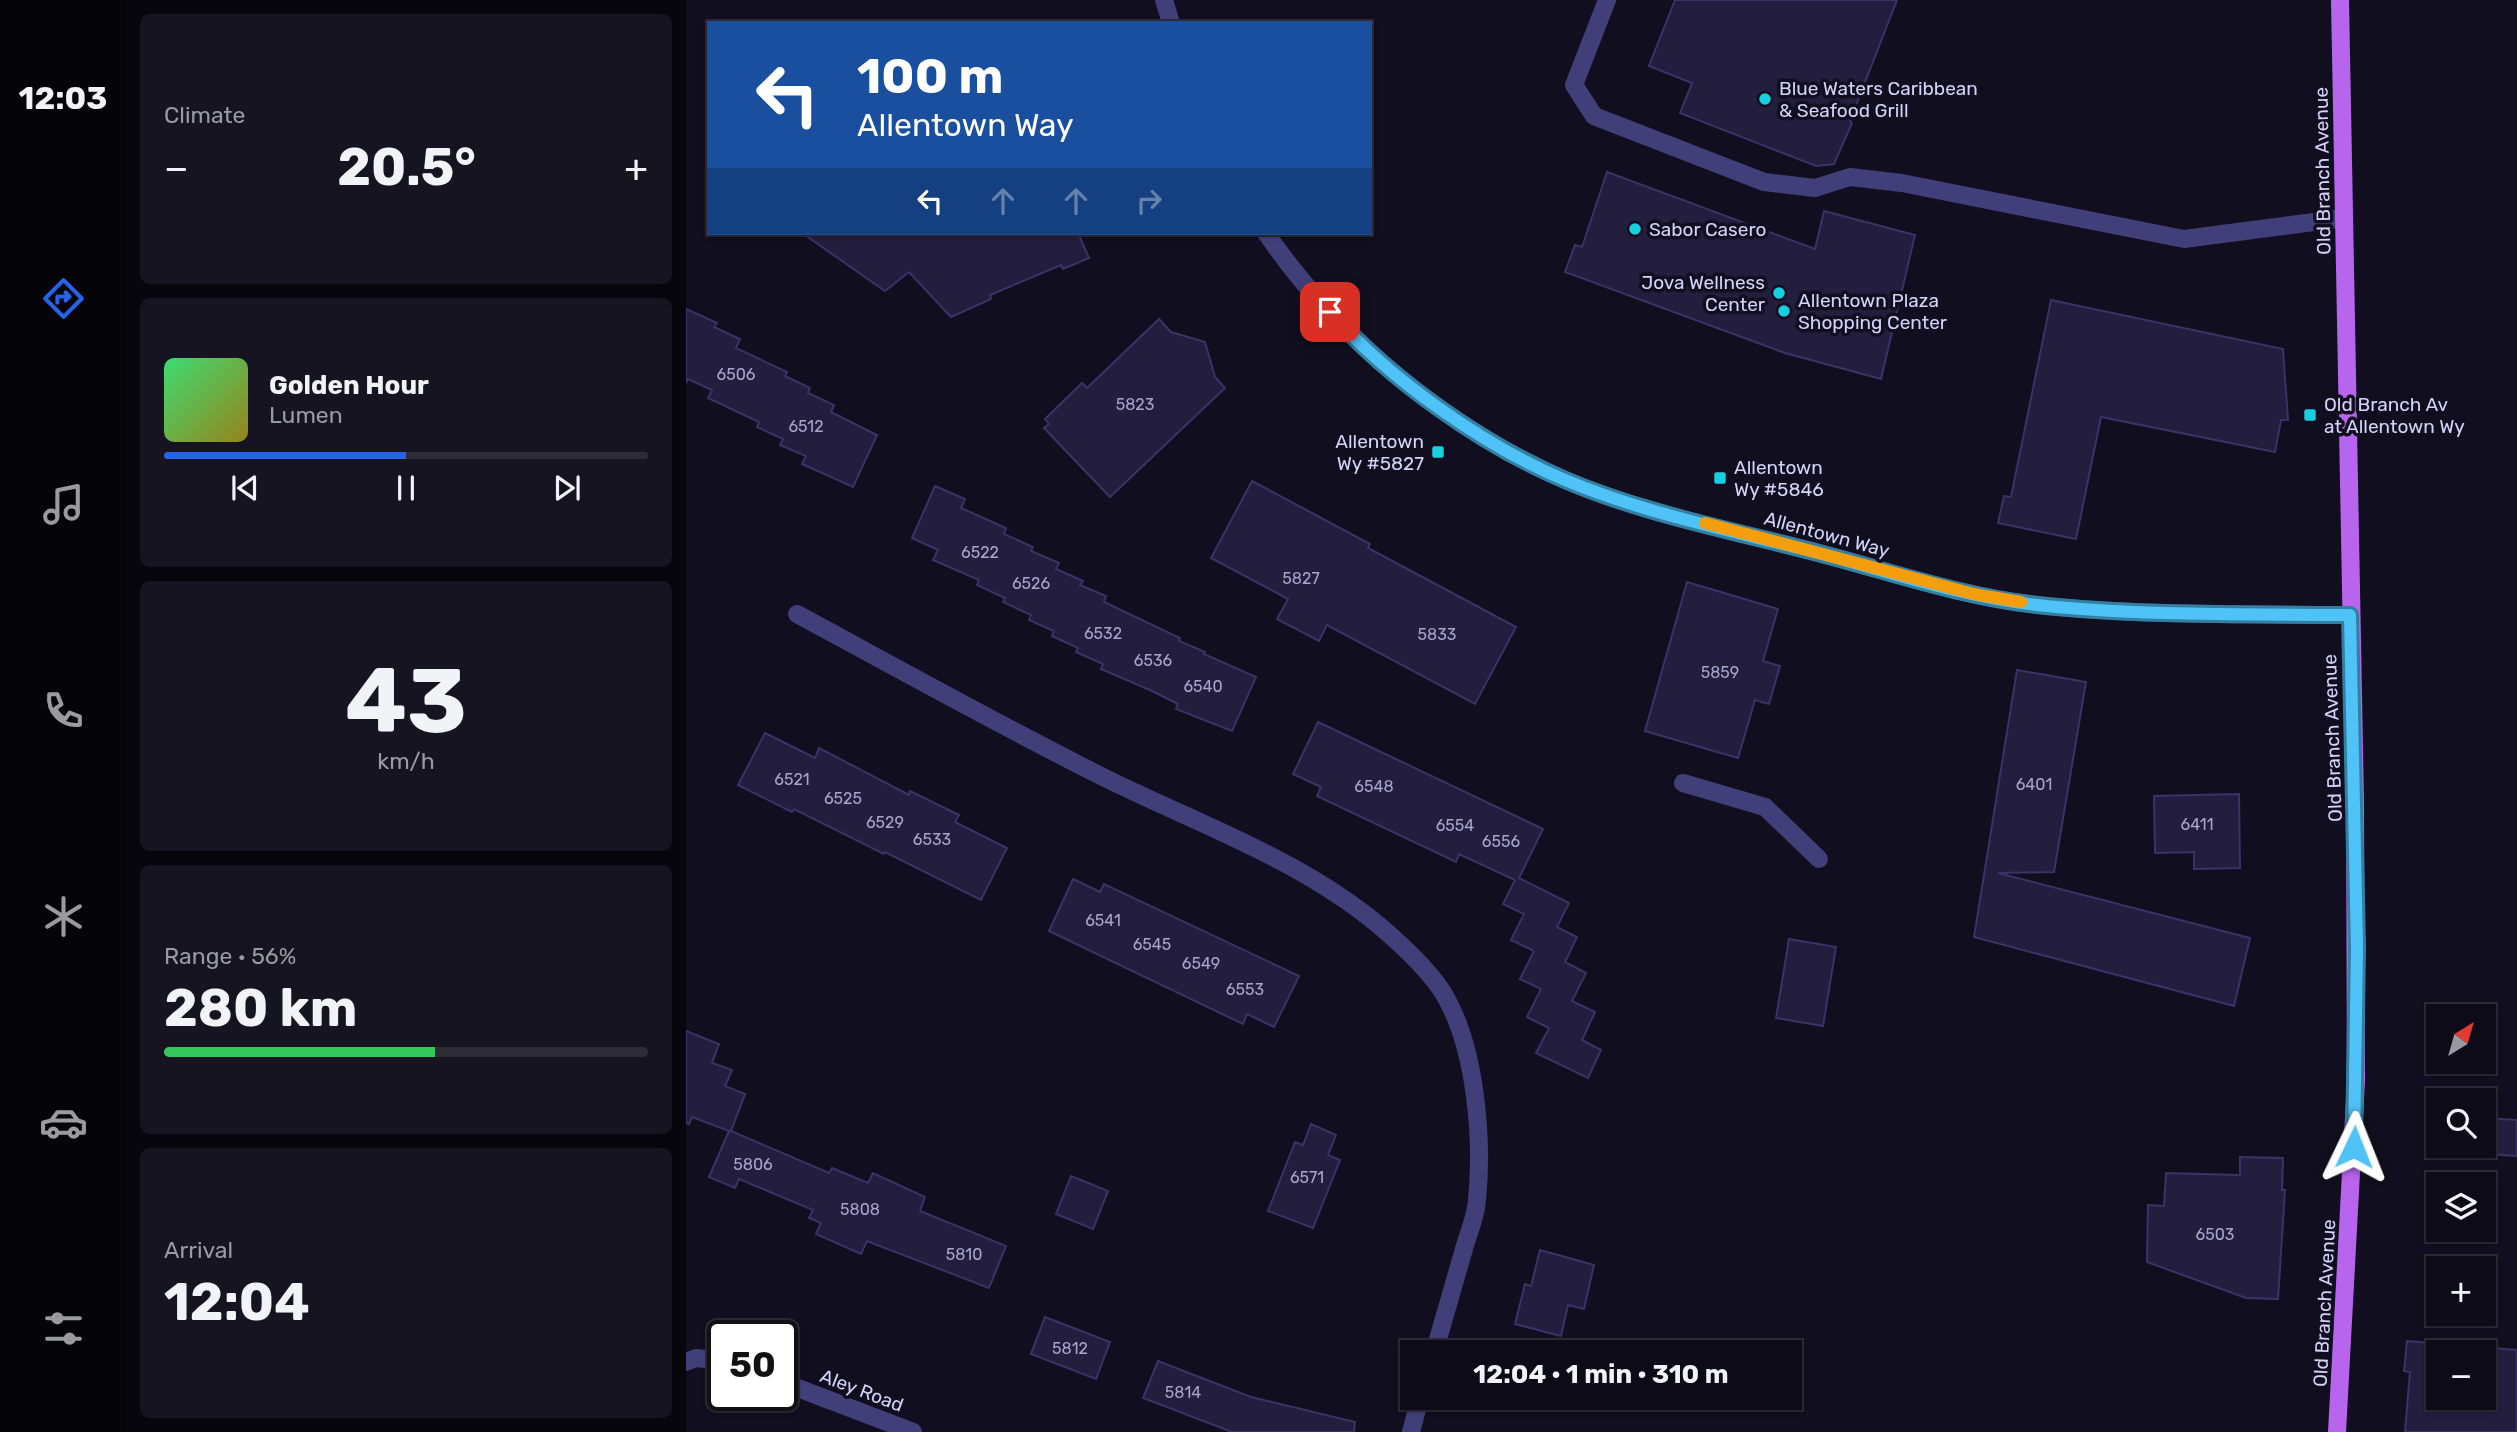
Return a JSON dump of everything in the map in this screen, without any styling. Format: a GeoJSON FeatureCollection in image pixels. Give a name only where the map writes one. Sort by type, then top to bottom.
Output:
{"type":"FeatureCollection","features":[{"type":"Feature","properties":{"kind":"main road","name":"Old Branch Avenue"},"geometry":{"type":"LineString","coordinates":[[2337,1432],[2356,1080],[2355,803],[2340,0]]}},
{"type":"Feature","properties":{"kind":"street"},"geometry":{"type":"LineString","coordinates":[[1164,0],[1170,21]]}},
{"type":"Feature","properties":{"kind":"street"},"geometry":{"type":"LineString","coordinates":[[1606,0],[1574,85],[1594,116],[1764,182],[1815,188],[1850,177],[1902,183],[2184,239],[2344,218]]}},
{"type":"Feature","properties":{"kind":"street","name":"Allentown Way"},"geometry":{"type":"LineString","coordinates":[[1267,235],[1300,279],[1340,324],[1381,361],[1442,409],[1498,447],[1586,488],[1635,504],[1950,588],[2034,605],[2130,613],[2350,615]]}},
{"type":"Feature","properties":{"kind":"street"},"geometry":{"type":"LineString","coordinates":[[797,614],[1042,746],[1117,784],[1190,815],[1328,887],[1376,922],[1421,965],[1446,997],[1462,1040],[1474,1084],[1478,1131],[1477,1203],[1438,1340]]}},
{"type":"Feature","properties":{"kind":"street"},"geometry":{"type":"LineString","coordinates":[[1683,783],[1765,807],[1819,859]]}},
{"type":"Feature","properties":{"kind":"street"},"geometry":{"type":"LineString","coordinates":[[686,1362],[695,1358],[707,1359]]}},
{"type":"Feature","properties":{"kind":"street","name":"Aley Road"},"geometry":{"type":"LineString","coordinates":[[798,1388],[913,1432]]}},
{"type":"Feature","properties":{"kind":"street"},"geometry":{"type":"LineString","coordinates":[[1410,1432],[1416,1410]]}},
{"type":"Feature","properties":{"kind":"building"},"geometry":{"type":"Polygon","coordinates":[[[1675,0],[1897,0],[1850,121],[1852,123],[1834,164],[1816,166],[1680,113],[1692,83],[1649,66],[1675,0]]]}},
{"type":"Feature","properties":{"kind":"building","name":"Allentown Plaza Shopping Center"},"geometry":{"type":"Polygon","coordinates":[[[1607,172],[1815,249],[1824,211],[1915,235],[1881,379],[1785,353],[1565,272],[1575,245],[1582,247],[1607,172]]]}},
{"type":"Feature","properties":{"kind":"building"},"geometry":{"type":"Polygon","coordinates":[[[805,235],[1079,235],[1089,258],[1063,269],[1061,265],[990,295],[991,299],[951,317],[909,272],[885,291],[805,235]]]}},
{"type":"Feature","properties":{"kind":"building"},"geometry":{"type":"Polygon","coordinates":[[[2051,300],[2283,349],[2288,420],[2281,420],[2275,452],[2101,417],[2076,539],[1998,523],[2004,496],[2011,497],[2051,300]]]}},
{"type":"Feature","properties":{"kind":"building"},"geometry":{"type":"Polygon","coordinates":[[[686,309],[717,323],[714,327],[740,339],[736,348],[787,372],[785,376],[810,388],[808,393],[834,405],[831,412],[877,435],[853,487],[802,464],[806,456],[780,445],[783,439],[757,427],[759,422],[708,398],[712,390],[688,379],[686,383],[686,309]]]}},
{"type":"Feature","properties":{"kind":"building"},"geometry":{"type":"Polygon","coordinates":[[[1159,319],[1171,332],[1205,342],[1215,377],[1225,388],[1110,497],[1044,428],[1049,424],[1045,419],[1082,383],[1087,388],[1159,319]]]}},
{"type":"Feature","properties":{"kind":"building"},"geometry":{"type":"Polygon","coordinates":[[[1252,481],[1370,544],[1368,548],[1516,627],[1475,704],[1327,625],[1319,641],[1277,619],[1288,599],[1211,558],[1252,481]]]}},
{"type":"Feature","properties":{"kind":"building"},"geometry":{"type":"Polygon","coordinates":[[[935,486],[965,499],[961,508],[1006,528],[1004,534],[1033,547],[1031,551],[1059,563],[1056,569],[1083,581],[1080,585],[1106,596],[1104,602],[1180,638],[1179,641],[1205,652],[1204,654],[1256,677],[1232,731],[1176,709],[1178,704],[1101,669],[1103,664],[1076,652],[1078,648],[1052,636],[1054,631],[1029,620],[1031,615],[1003,602],[1005,598],[977,585],[979,580],[933,560],[938,550],[912,538],[935,486]]]}},
{"type":"Feature","properties":{"kind":"building"},"geometry":{"type":"Polygon","coordinates":[[[1687,582],[1778,609],[1763,661],[1780,666],[1769,704],[1755,700],[1738,758],[1645,731],[1687,582]]]}},
{"type":"Feature","properties":{"kind":"building"},"geometry":{"type":"Polygon","coordinates":[[[2017,670],[2086,682],[2054,872],[1998,873],[2250,938],[2234,1006],[1974,937],[2017,670]]]}},
{"type":"Feature","properties":{"kind":"building"},"geometry":{"type":"Polygon","coordinates":[[[1318,722],[1543,829],[1519,878],[1569,903],[1557,927],[1577,937],[1565,962],[1586,973],[1572,1001],[1595,1012],[1582,1040],[1601,1050],[1588,1078],[1536,1053],[1549,1028],[1527,1017],[1541,989],[1520,979],[1534,951],[1511,940],[1524,914],[1503,904],[1515,880],[1459,854],[1456,862],[1317,796],[1321,787],[1293,774],[1318,722]]]}},
{"type":"Feature","properties":{"kind":"building"},"geometry":{"type":"Polygon","coordinates":[[[765,733],[815,758],[819,748],[909,795],[910,791],[959,815],[955,822],[1007,848],[981,900],[885,852],[884,854],[794,809],[792,812],[738,785],[765,733]]]}},
{"type":"Feature","properties":{"kind":"building"},"geometry":{"type":"Polygon","coordinates":[[[2239,794],[2240,868],[2194,869],[2194,852],[2155,853],[2154,796],[2239,794]]]}},
{"type":"Feature","properties":{"kind":"building"},"geometry":{"type":"Polygon","coordinates":[[[1073,879],[1100,892],[1104,884],[1299,976],[1274,1027],[1247,1014],[1243,1024],[1049,931],[1073,879]]]}},
{"type":"Feature","properties":{"kind":"building"},"geometry":{"type":"Polygon","coordinates":[[[1789,939],[1836,947],[1823,1026],[1776,1018],[1789,939]]]}},
{"type":"Feature","properties":{"kind":"building"},"geometry":{"type":"Polygon","coordinates":[[[686,1031],[719,1044],[712,1063],[732,1070],[725,1086],[745,1094],[731,1131],[829,1173],[832,1168],[868,1183],[873,1173],[925,1197],[920,1211],[1006,1246],[989,1288],[867,1241],[861,1254],[816,1234],[821,1223],[809,1218],[813,1210],[739,1179],[735,1188],[709,1177],[729,1131],[692,1117],[689,1124],[686,1123],[686,1031]]]}},
{"type":"Feature","properties":{"kind":"building"},"geometry":{"type":"Polygon","coordinates":[[[2496,1119],[2517,1120],[2517,1156],[2496,1155],[2496,1119]]]}},
{"type":"Feature","properties":{"kind":"building"},"geometry":{"type":"Polygon","coordinates":[[[1311,1124],[1336,1135],[1328,1155],[1340,1160],[1313,1228],[1268,1211],[1295,1142],[1303,1145],[1311,1124]]]}},
{"type":"Feature","properties":{"kind":"building"},"geometry":{"type":"Polygon","coordinates":[[[2240,1157],[2283,1158],[2282,1190],[2285,1190],[2278,1299],[2246,1298],[2147,1262],[2148,1205],[2164,1206],[2166,1173],[2240,1175],[2240,1157]]]}},
{"type":"Feature","properties":{"kind":"building"},"geometry":{"type":"Polygon","coordinates":[[[1071,1176],[1108,1191],[1093,1229],[1056,1214],[1071,1176]]]}},
{"type":"Feature","properties":{"kind":"building"},"geometry":{"type":"Polygon","coordinates":[[[1540,1250],[1594,1265],[1584,1309],[1568,1305],[1561,1336],[1515,1324],[1525,1284],[1531,1286],[1540,1250]]]}},
{"type":"Feature","properties":{"kind":"building"},"geometry":{"type":"Polygon","coordinates":[[[1045,1317],[1110,1342],[1096,1379],[1031,1354],[1045,1317]]]}},
{"type":"Feature","properties":{"kind":"building"},"geometry":{"type":"Polygon","coordinates":[[[2407,1341],[2426,1343],[2426,1410],[2496,1410],[2496,1348],[2517,1350],[2517,1432],[2405,1432],[2410,1372],[2404,1371],[2407,1341]]]}},
{"type":"Feature","properties":{"kind":"building"},"geometry":{"type":"Polygon","coordinates":[[[1158,1361],[1251,1397],[1355,1422],[1354,1432],[1232,1432],[1143,1398],[1158,1361]]]}},
{"type":"Feature","properties":{"kind":"slow traffic"},"geometry":{"type":"LineString","coordinates":[[1705,523],[1974,594],[2021,602]]}},
{"type":"Feature","properties":{"kind":"place","name":"Blue Waters Caribbean & Seafood Grill"},"geometry":{"type":"Point","coordinates":[1765,99]}},
{"type":"Feature","properties":{"kind":"place","name":"Sabor Casero"},"geometry":{"type":"Point","coordinates":[1635,229]}},
{"type":"Feature","properties":{"kind":"place","name":"Jova Wellness Center"},"geometry":{"type":"Point","coordinates":[1779,293]}},
{"type":"Feature","properties":{"kind":"place","name":"Allentown Plaza Shopping Center"},"geometry":{"type":"Point","coordinates":[1784,311]}},
{"type":"Feature","properties":{"kind":"place","name":"Old Branch Av at Allentown Wy"},"geometry":{"type":"Point","coordinates":[2310,415]}},
{"type":"Feature","properties":{"kind":"place","name":"Allentown Wy #5827"},"geometry":{"type":"Point","coordinates":[1438,452]}},
{"type":"Feature","properties":{"kind":"place","name":"Allentown Wy #5846"},"geometry":{"type":"Point","coordinates":[1720,478]}},
{"type":"Feature","properties":{"kind":"route"},"geometry":{"type":"LineString","coordinates":[[1330,312],[1381,361],[1442,409],[1498,447],[1565,480],[1635,504],[1974,594],[2034,605],[2130,613],[2350,615],[2357,947],[2354,1147]]}}]}
